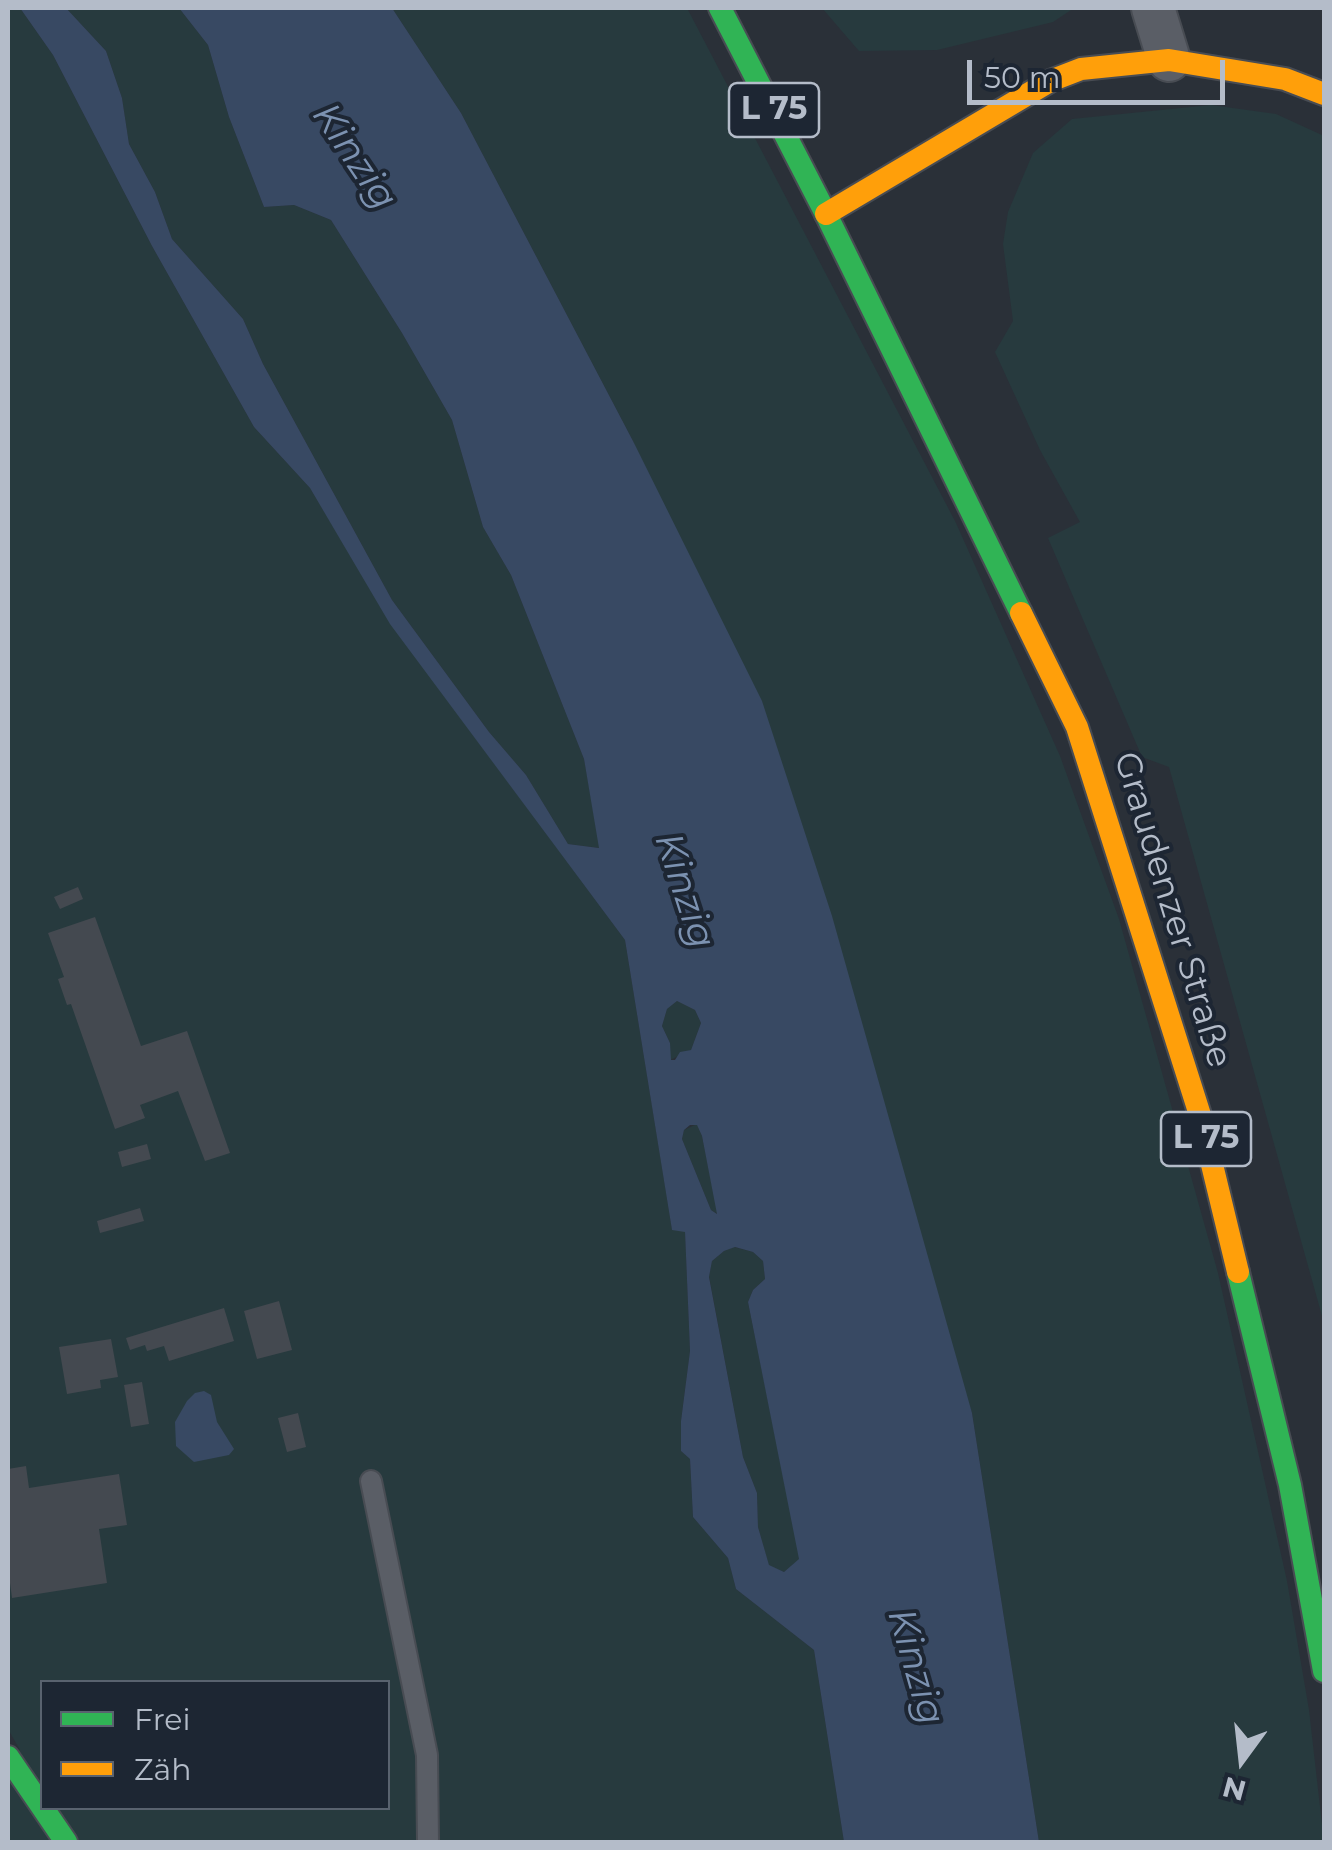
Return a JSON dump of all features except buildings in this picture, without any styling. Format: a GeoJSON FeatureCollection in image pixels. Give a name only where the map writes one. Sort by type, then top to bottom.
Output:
{"type":"FeatureCollection","features":[{"type":"Feature","properties":{"kind":"main road","name":"L 75"},"geometry":{"type":"LineString","coordinates":[[720,8],[826,214]]}},
{"type":"Feature","properties":{"kind":"main road"},"geometry":{"type":"LineString","coordinates":[[826,214],[1050,81],[1081,70],[1170,60],[1286,79],[1324,94]]}},
{"type":"Feature","properties":{"kind":"main road","name":"Graudenzer Straße"},"geometry":{"type":"LineString","coordinates":[[826,214],[1068,709],[1087,756],[1200,1115],[1290,1485],[1324,1672]]}},
{"type":"Feature","properties":{"kind":"main road"},"geometry":{"type":"LineString","coordinates":[[8,1757],[40,1804]]}},
{"type":"Feature","properties":{"kind":"main road"},"geometry":{"type":"LineString","coordinates":[[44,1810],[66,1842]]}},
{"type":"Feature","properties":{"kind":"street"},"geometry":{"type":"LineString","coordinates":[[1153,8],[1170,60]]}},
{"type":"Feature","properties":{"kind":"lane"},"geometry":{"type":"LineString","coordinates":[[372,1481],[426,1755],[428,1842]]}},
{"type":"Feature","properties":{"kind":"green space"},"geometry":{"type":"Polygon","coordinates":[[[8,8],[20,8],[53,55],[152,246],[254,427],[310,488],[398,633],[625,940],[672,1229],[685,1231],[690,1351],[681,1451],[690,1459],[693,1517],[728,1558],[736,1589],[814,1650],[844,1842],[8,1842],[8,1753],[20,1750],[8,1729],[8,8]]]}},
{"type":"Feature","properties":{"kind":"green space"},"geometry":{"type":"Polygon","coordinates":[[[66,8],[179,8],[208,45],[229,117],[264,207],[294,205],[331,220],[452,420],[483,527],[511,575],[584,759],[600,848],[568,844],[526,775],[489,732],[392,600],[263,364],[243,319],[172,239],[155,192],[129,144],[122,98],[106,51],[66,8]]]}},
{"type":"Feature","properties":{"kind":"green space"},"geometry":{"type":"Polygon","coordinates":[[[392,8],[687,8],[956,523],[1060,756],[1119,919],[1218,1273],[1287,1581],[1309,1710],[1324,1842],[1039,1842],[972,1413],[633,441],[461,113],[392,8]]]}},
{"type":"Feature","properties":{"kind":"green space"},"geometry":{"type":"Polygon","coordinates":[[[822,8],[1074,8],[1053,22],[937,50],[859,51],[822,8]]]}},
{"type":"Feature","properties":{"kind":"green space"},"geometry":{"type":"Polygon","coordinates":[[[1211,105],[1276,114],[1324,136],[1322,1316],[1169,767],[1142,757],[1048,538],[1080,522],[1040,450],[995,352],[1013,321],[1003,244],[1008,212],[1033,153],[1072,119],[1211,105]]]}},
{"type":"Feature","properties":{"kind":"green space"},"geometry":{"type":"Polygon","coordinates":[[[677,1001],[695,1010],[701,1023],[691,1050],[670,1060],[670,1043],[662,1026],[667,1009],[677,1001]]]}},
{"type":"Feature","properties":{"kind":"green space"},"geometry":{"type":"Polygon","coordinates":[[[697,1124],[718,1214],[711,1210],[682,1139],[684,1130],[697,1124]]]}},
{"type":"Feature","properties":{"kind":"green space"},"geometry":{"type":"Polygon","coordinates":[[[734,1247],[753,1252],[763,1261],[765,1279],[753,1290],[748,1302],[800,1559],[784,1572],[769,1566],[758,1527],[757,1493],[743,1457],[709,1276],[712,1261],[734,1247]]]}},
{"type":"Feature","properties":{"kind":"water","name":"Kinzig"},"geometry":{"type":"Polygon","coordinates":[[[20,8],[66,8],[106,51],[122,98],[129,144],[155,192],[172,239],[243,319],[263,364],[392,600],[489,732],[526,775],[568,844],[599,848],[584,759],[511,575],[483,527],[452,420],[331,220],[294,205],[264,207],[229,117],[208,45],[179,8],[392,8],[461,113],[633,441],[762,701],[832,916],[972,1413],[1039,1842],[844,1842],[814,1650],[736,1589],[728,1558],[693,1517],[690,1459],[681,1451],[690,1351],[685,1232],[672,1230],[625,940],[390,624],[310,488],[254,427],[152,246],[53,55],[20,8]],[[677,1001],[667,1009],[662,1026],[670,1043],[671,1060],[680,1052],[691,1050],[701,1023],[695,1010],[677,1001]],[[697,1125],[684,1130],[682,1139],[711,1210],[717,1214],[702,1136],[697,1125]],[[735,1247],[712,1261],[709,1277],[743,1457],[757,1493],[758,1527],[769,1565],[784,1572],[799,1559],[748,1302],[753,1290],[765,1279],[763,1261],[753,1252],[735,1247]]]}},
{"type":"Feature","properties":{"kind":"water"},"geometry":{"type":"Polygon","coordinates":[[[204,1391],[211,1395],[217,1422],[234,1449],[229,1455],[194,1462],[176,1446],[175,1422],[187,1401],[204,1391]]]}},
{"type":"Feature","properties":{"kind":"traffic: fast"},"geometry":{"type":"LineString","coordinates":[[720,8],[826,214],[1021,613]]}},
{"type":"Feature","properties":{"kind":"traffic: fast"},"geometry":{"type":"LineString","coordinates":[[1238,1272],[1290,1485],[1324,1671]]}},
{"type":"Feature","properties":{"kind":"traffic: fast"},"geometry":{"type":"LineString","coordinates":[[8,1757],[40,1804]]}},
{"type":"Feature","properties":{"kind":"traffic: fast"},"geometry":{"type":"LineString","coordinates":[[44,1810],[66,1842]]}},
{"type":"Feature","properties":{"kind":"traffic: slow"},"geometry":{"type":"LineString","coordinates":[[826,214],[1050,81],[1081,69],[1169,60],[1285,79],[1324,94]]}},
{"type":"Feature","properties":{"kind":"traffic: slow"},"geometry":{"type":"LineString","coordinates":[[1021,613],[1077,727],[1200,1115],[1238,1272]]}}]}
